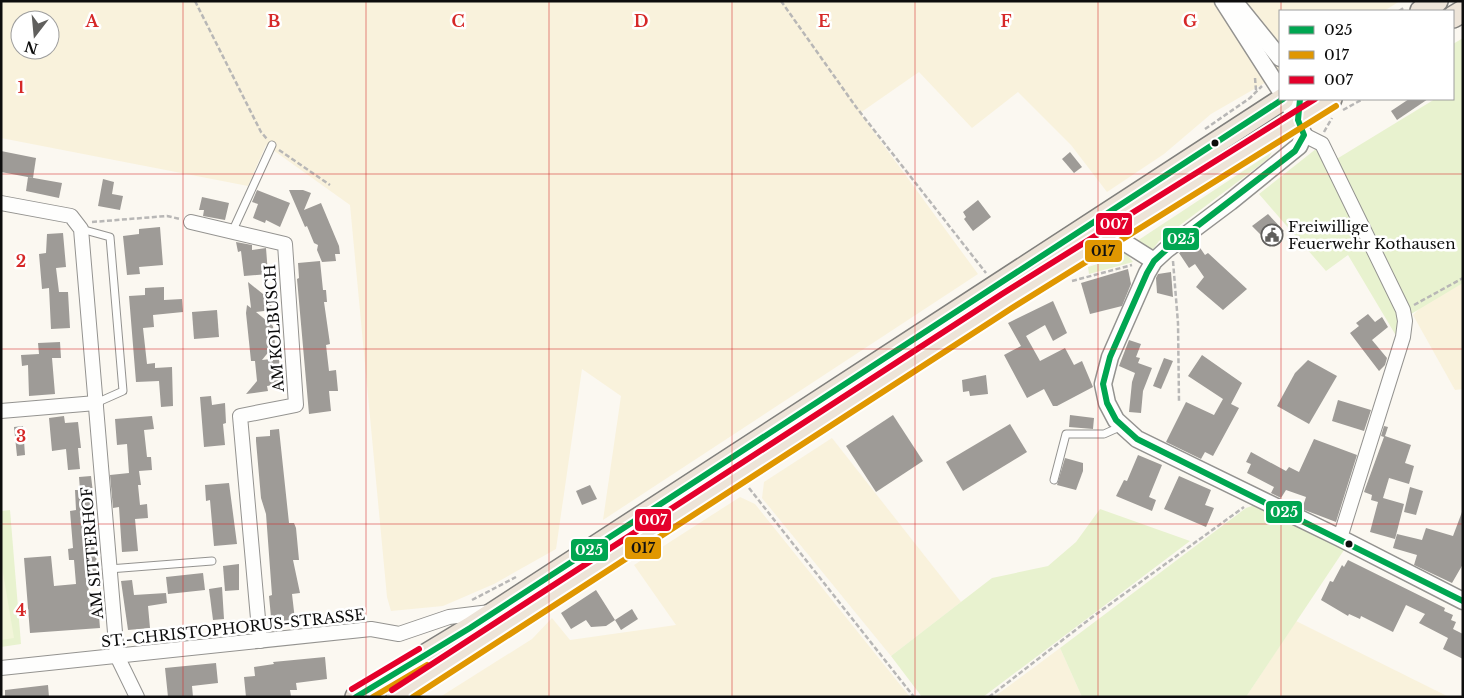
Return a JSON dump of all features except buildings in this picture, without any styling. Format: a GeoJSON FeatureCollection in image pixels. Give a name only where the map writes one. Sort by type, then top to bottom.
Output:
{"type":"FeatureCollection","features":[{"type":"Feature","properties":{"kind":"main road"},"geometry":{"type":"LineString","coordinates":[[1423,10],[1437,1]]}},
{"type":"Feature","properties":{"kind":"main road"},"geometry":{"type":"LineString","coordinates":[[356,697],[495,612],[1283,100]]}},
{"type":"Feature","properties":{"kind":"main road"},"geometry":{"type":"LineString","coordinates":[[397,697],[1106,238],[1307,132],[1332,108]]}},
{"type":"Feature","properties":{"kind":"street"},"geometry":{"type":"LineString","coordinates":[[1223,1],[1279,88]]}},
{"type":"Feature","properties":{"kind":"street"},"geometry":{"type":"LineString","coordinates":[[1234,1],[1279,57]]}},
{"type":"Feature","properties":{"kind":"street"},"geometry":{"type":"LineString","coordinates":[[1286,100],[1307,132],[1322,144],[1403,310],[1405,321],[1403,337],[1340,538]]}},
{"type":"Feature","properties":{"kind":"street"},"geometry":{"type":"LineString","coordinates":[[1300,100],[1307,132],[1295,151],[1154,261],[1110,357],[1103,384],[1108,403],[1116,420],[1136,439],[1340,538],[1463,602]]}},
{"type":"Feature","properties":{"kind":"street"},"geometry":{"type":"LineString","coordinates":[[1,203],[71,216],[79,227]]}},
{"type":"Feature","properties":{"kind":"street","name":"AM KOLBUSCH"},"geometry":{"type":"LineString","coordinates":[[191,222],[233,230],[285,244],[296,405],[240,416],[260,641]]}},
{"type":"Feature","properties":{"kind":"street","name":"AM SITTERHOF"},"geometry":{"type":"LineString","coordinates":[[79,227],[117,656],[137,697]]}},
{"type":"Feature","properties":{"kind":"street"},"geometry":{"type":"LineString","coordinates":[[1106,238],[1127,244],[1154,261]]}},
{"type":"Feature","properties":{"kind":"street"},"geometry":{"type":"LineString","coordinates":[[1,411],[96,403]]}},
{"type":"Feature","properties":{"kind":"street","name":"ST.-CHRISTOPHORUS-STRASSE"},"geometry":{"type":"LineString","coordinates":[[1,668],[371,629],[399,634],[432,625],[449,617],[495,612]]}},
{"type":"Feature","properties":{"kind":"lane"},"geometry":{"type":"LineString","coordinates":[[233,230],[272,145]]}},
{"type":"Feature","properties":{"kind":"lane"},"geometry":{"type":"LineString","coordinates":[[79,227],[110,238],[123,391],[96,403]]}},
{"type":"Feature","properties":{"kind":"lane"},"geometry":{"type":"LineString","coordinates":[[1054,480],[1066,434],[1104,434],[1122,426]]}},
{"type":"Feature","properties":{"kind":"lane"},"geometry":{"type":"LineString","coordinates":[[109,569],[212,562]]}},
{"type":"Feature","properties":{"kind":"path"},"geometry":{"type":"LineString","coordinates":[[195,1],[261,132],[272,145],[330,185]]}},
{"type":"Feature","properties":{"kind":"path"},"geometry":{"type":"LineString","coordinates":[[781,1],[856,107],[989,276]]}},
{"type":"Feature","properties":{"kind":"path"},"geometry":{"type":"LineString","coordinates":[[1250,98],[1256,90]]}},
{"type":"Feature","properties":{"kind":"path"},"geometry":{"type":"LineString","coordinates":[[1350,100],[1352,105]]}},
{"type":"Feature","properties":{"kind":"path"},"geometry":{"type":"LineString","coordinates":[[1307,132],[1332,108]]}},
{"type":"Feature","properties":{"kind":"path"},"geometry":{"type":"LineString","coordinates":[[79,227],[101,220],[167,216],[191,222]]}},
{"type":"Feature","properties":{"kind":"path"},"geometry":{"type":"LineString","coordinates":[[1171,246],[1178,323],[1179,402]]}},
{"type":"Feature","properties":{"kind":"path"},"geometry":{"type":"LineString","coordinates":[[1403,310],[1463,278]]}},
{"type":"Feature","properties":{"kind":"path"},"geometry":{"type":"LineString","coordinates":[[747,486],[914,697]]}},
{"type":"Feature","properties":{"kind":"path"},"geometry":{"type":"LineString","coordinates":[[989,697],[1091,618],[1245,506],[1251,494]]}},
{"type":"Feature","properties":{"kind":"shaded area"},"geometry":{"type":"Polygon","coordinates":[[[1,1],[1400,1],[1386,10],[1279,10],[1279,75],[1211,114],[1164,154],[1107,192],[1071,145],[1018,92],[972,128],[919,72],[860,113],[978,274],[603,520],[621,396],[582,369],[556,549],[494,584],[443,606],[391,611],[387,597],[350,205],[266,145],[248,186],[1,138],[1,1]]]}},
{"type":"Feature","properties":{"kind":"shaded area"},"geometry":{"type":"Polygon","coordinates":[[[1463,283],[1463,389],[1455,390],[1413,315],[1424,304],[1463,283]]]}},
{"type":"Feature","properties":{"kind":"shaded area"},"geometry":{"type":"Polygon","coordinates":[[[832,438],[961,602],[891,656],[762,498],[764,482],[832,438]]]}},
{"type":"Feature","properties":{"kind":"shaded area"},"geometry":{"type":"Polygon","coordinates":[[[740,497],[755,504],[910,697],[440,697],[532,639],[552,618],[570,640],[676,625],[634,565],[740,497]]]}},
{"type":"Feature","properties":{"kind":"shaded area"},"geometry":{"type":"Polygon","coordinates":[[[1296,621],[1449,697],[1246,697],[1296,621]]]}},
{"type":"Feature","properties":{"kind":"shaded area"},"geometry":{"type":"Polygon","coordinates":[[[1060,648],[1082,697],[994,697],[1060,648]]]}},
{"type":"Feature","properties":{"kind":"green space"},"geometry":{"type":"Polygon","coordinates":[[[1463,38],[1463,283],[1401,320],[1398,339],[1348,255],[1326,271],[1259,194],[1326,141],[1335,160],[1433,100],[1454,100],[1454,43],[1463,38]]]}},
{"type":"Feature","properties":{"kind":"green space"},"geometry":{"type":"Polygon","coordinates":[[[1272,152],[1268,159],[1159,241],[1153,249],[1134,243],[1272,152]]]}},
{"type":"Feature","properties":{"kind":"green space"},"geometry":{"type":"Polygon","coordinates":[[[1120,252],[1126,253],[1133,262],[1089,274],[1088,267],[1104,262],[1120,252]]]}},
{"type":"Feature","properties":{"kind":"green space"},"geometry":{"type":"Polygon","coordinates":[[[1260,503],[1346,547],[1246,697],[1082,697],[1060,648],[1246,508],[1260,503]]]}},
{"type":"Feature","properties":{"kind":"green space"},"geometry":{"type":"Polygon","coordinates":[[[1100,509],[1190,541],[983,697],[922,697],[891,656],[992,578],[1048,566],[1076,542],[1100,509]]]}},
{"type":"Feature","properties":{"kind":"green space"},"geometry":{"type":"Polygon","coordinates":[[[10,510],[21,644],[1,647],[1,511],[10,510]]]}},
{"type":"Feature","properties":{"kind":"green space"},"geometry":{"type":"Polygon","coordinates":[[[1,561],[14,638],[1,640],[1,561]]]}},
{"type":"Feature","properties":{"kind":"transit line","name":"025"},"geometry":{"type":"LineString","coordinates":[[356,697],[470,628],[1281,100]]}},
{"type":"Feature","properties":{"kind":"transit line","name":"025"},"geometry":{"type":"LineString","coordinates":[[1300,100],[1298,120],[1304,135],[1295,151],[1154,261],[1110,357],[1103,384],[1107,403],[1116,420],[1137,439],[1463,601]]}},
{"type":"Feature","properties":{"kind":"transit line","name":"007"},"geometry":{"type":"LineString","coordinates":[[392,690],[1002,294],[1313,100]]}},
{"type":"Feature","properties":{"kind":"transit line","name":"017"},"geometry":{"type":"LineString","coordinates":[[413,697],[1012,308],[1336,106]]}},
{"type":"Feature","properties":{"kind":"transit line","name":"007"},"geometry":{"type":"LineString","coordinates":[[352,689],[419,649]]}},
{"type":"Feature","properties":{"kind":"transit line","name":"017"},"geometry":{"type":"LineString","coordinates":[[373,697],[427,665]]}},
{"type":"Feature","properties":{"kind":"place","name":"Freiwillige Feuerwehr Kothausen"},"geometry":{"type":"Point","coordinates":[1272,235]}}]}
